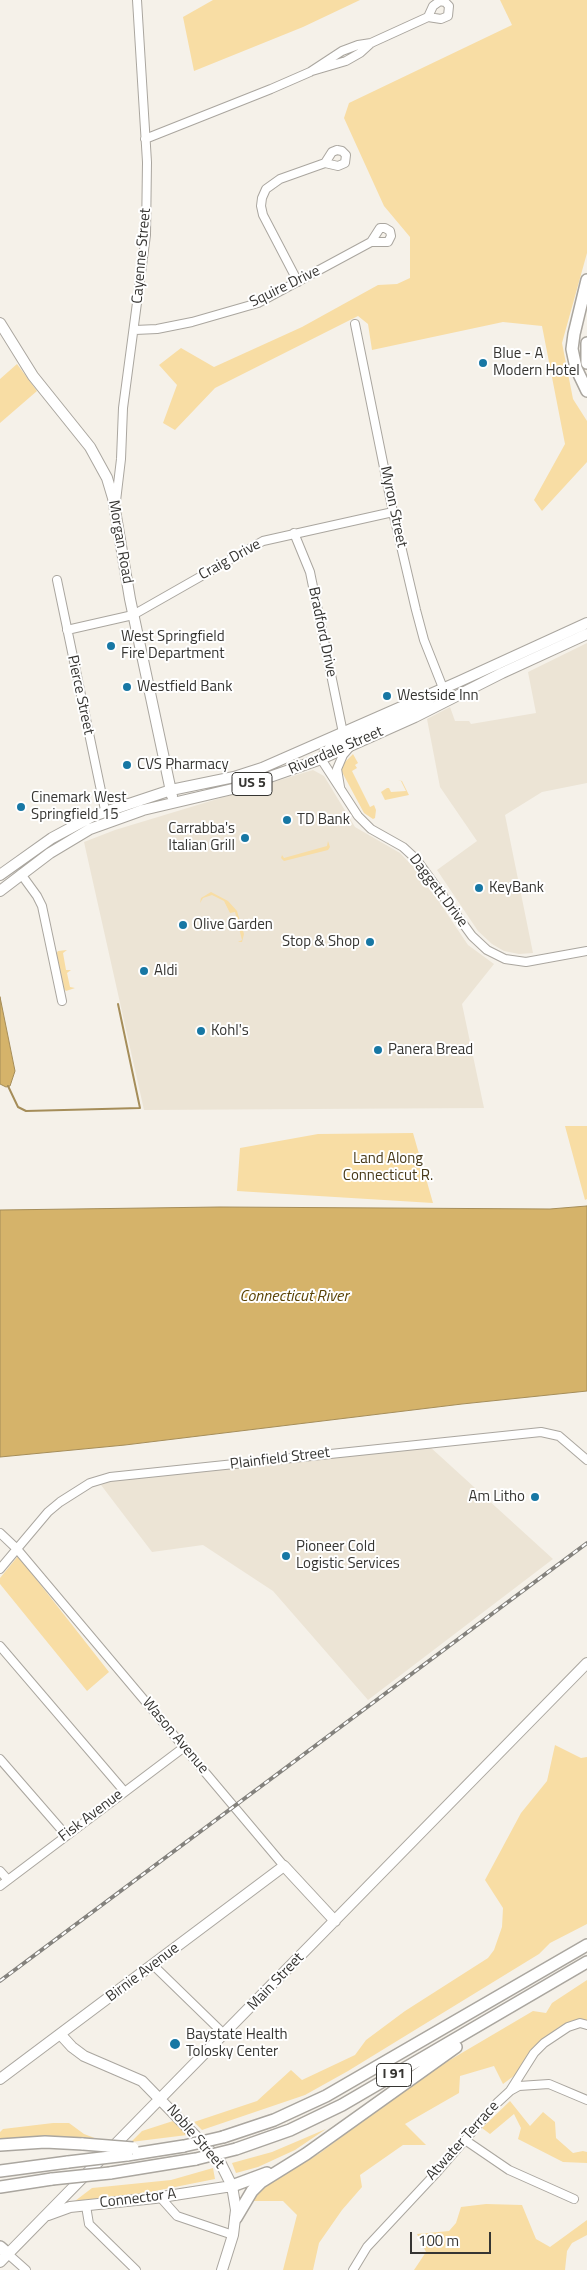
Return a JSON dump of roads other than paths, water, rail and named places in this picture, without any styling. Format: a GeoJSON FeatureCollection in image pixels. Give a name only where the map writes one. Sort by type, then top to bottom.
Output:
{"type":"FeatureCollection","features":[{"type":"Feature","properties":{"kind":"highway"},"geometry":{"type":"LineString","coordinates":[[587,280],[572,345],[576,368],[587,392]]}},
{"type":"Feature","properties":{"kind":"highway"},"geometry":{"type":"LineString","coordinates":[[587,343],[587,363]]}},
{"type":"Feature","properties":{"kind":"highway","name":"I 91"},"geometry":{"type":"LineString","coordinates":[[0,2171],[130,2152],[171,2149],[223,2137],[274,2120],[317,2100],[539,1973],[587,1943]]}},
{"type":"Feature","properties":{"kind":"highway","name":"I 91"},"geometry":{"type":"LineString","coordinates":[[0,2187],[196,2160],[281,2134],[333,2110],[587,1962]]}},
{"type":"Feature","properties":{"kind":"highway"},"geometry":{"type":"LineString","coordinates":[[236,2218],[252,2190],[261,2182],[306,2154],[396,2088],[545,1987]]}},
{"type":"Feature","properties":{"kind":"highway"},"geometry":{"type":"LineString","coordinates":[[0,2145],[45,2142],[83,2144],[130,2152]]}},
{"type":"Feature","properties":{"kind":"highway"},"geometry":{"type":"LineString","coordinates":[[232,2186],[287,2165]]}},
{"type":"Feature","properties":{"kind":"main road","name":"Morgan Road"},"geometry":{"type":"LineString","coordinates":[[0,323],[33,376],[90,447],[107,478],[115,511],[133,615],[171,790],[177,803]]}},
{"type":"Feature","properties":{"kind":"main road","name":"Riverdale Street"},"geometry":{"type":"LineString","coordinates":[[1,875],[52,838],[105,810],[171,790],[234,777],[262,768],[587,623]]}},
{"type":"Feature","properties":{"kind":"main road","name":"Riverdale Street"},"geometry":{"type":"LineString","coordinates":[[0,891],[50,852],[90,829],[144,810],[241,787],[321,759],[587,634]]}},
{"type":"Feature","properties":{"kind":"main road"},"geometry":{"type":"LineString","coordinates":[[302,751],[321,759],[331,747],[378,727],[444,694],[458,682]]}},
{"type":"Feature","properties":{"kind":"main road","name":"Main Street"},"geometry":{"type":"LineString","coordinates":[[3,2254],[45,2216],[587,1663]]}},
{"type":"Feature","properties":{"kind":"main road","name":"Wason Avenue"},"geometry":{"type":"LineString","coordinates":[[284,1866],[335,1922]]}},
{"type":"Feature","properties":{"kind":"main road","name":"Birnie Avenue"},"geometry":{"type":"LineString","coordinates":[[0,2079],[284,1866]]}},
{"type":"Feature","properties":{"kind":"main road","name":"Noble Street"},"geometry":{"type":"LineString","coordinates":[[60,2034],[82,2055],[138,2078],[161,2098],[216,2155],[232,2186],[236,2218],[233,2235],[222,2270]]}},
{"type":"Feature","properties":{"kind":"main road","name":"Connector A"},"geometry":{"type":"LineString","coordinates":[[45,2216],[66,2208],[232,2186]]}},
{"type":"Feature","properties":{"kind":"street","name":"Cayenne Street"},"geometry":{"type":"LineString","coordinates":[[115,511],[121,459],[123,408],[135,330],[146,235],[147,162],[136,0]]}},
{"type":"Feature","properties":{"kind":"street"},"geometry":{"type":"LineString","coordinates":[[310,72],[342,51],[371,43],[428,17]]}},
{"type":"Feature","properties":{"kind":"street"},"geometry":{"type":"LineString","coordinates":[[145,139],[253,97],[310,72],[346,61],[360,53],[371,43]]}},
{"type":"Feature","properties":{"kind":"street"},"geometry":{"type":"LineString","coordinates":[[342,51],[346,61]]}},
{"type":"Feature","properties":{"kind":"street"},"geometry":{"type":"LineString","coordinates":[[298,282],[263,215],[262,198],[266,189],[280,179],[325,163]]}},
{"type":"Feature","properties":{"kind":"street","name":"Squire Drive"},"geometry":{"type":"LineString","coordinates":[[135,330],[156,329],[252,305],[371,242]]}},
{"type":"Feature","properties":{"kind":"street","name":"Myron Street"},"geometry":{"type":"LineString","coordinates":[[355,324],[393,512],[424,640],[443,688]]}},
{"type":"Feature","properties":{"kind":"street"},"geometry":{"type":"LineString","coordinates":[[107,478],[117,472],[121,459]]}},
{"type":"Feature","properties":{"kind":"street","name":"Craig Drive"},"geometry":{"type":"LineString","coordinates":[[66,630],[133,615],[256,544],[294,533],[393,512]]}},
{"type":"Feature","properties":{"kind":"street","name":"Bradford Drive"},"geometry":{"type":"LineString","coordinates":[[294,533],[310,572],[343,733]]}},
{"type":"Feature","properties":{"kind":"street","name":"Pierce Street"},"geometry":{"type":"LineString","coordinates":[[57,580],[105,810]]}},
{"type":"Feature","properties":{"kind":"street"},"geometry":{"type":"LineString","coordinates":[[340,787],[337,769],[343,755],[350,747]]}},
{"type":"Feature","properties":{"kind":"street","name":"Daggett Drive"},"geometry":{"type":"LineString","coordinates":[[321,759],[363,822],[403,847],[419,862],[472,936],[487,950],[507,960],[526,962],[587,951]]}},
{"type":"Feature","properties":{"kind":"street"},"geometry":{"type":"LineString","coordinates":[[21,874],[42,906],[62,1001]]}},
{"type":"Feature","properties":{"kind":"street","name":"Plainfield Street"},"geometry":{"type":"LineString","coordinates":[[0,1569],[48,1512],[90,1483],[110,1477],[541,1432],[560,1436],[587,1460]]}},
{"type":"Feature","properties":{"kind":"street","name":"Wason Avenue"},"geometry":{"type":"LineString","coordinates":[[0,1533],[17,1548],[284,1866]]}},
{"type":"Feature","properties":{"kind":"street"},"geometry":{"type":"LineString","coordinates":[[0,1646],[124,1791]]}},
{"type":"Feature","properties":{"kind":"street","name":"Fisk Avenue"},"geometry":{"type":"LineString","coordinates":[[0,1886],[183,1748]]}},
{"type":"Feature","properties":{"kind":"street"},"geometry":{"type":"LineString","coordinates":[[0,1759],[66,1835]]}},
{"type":"Feature","properties":{"kind":"street"},"geometry":{"type":"LineString","coordinates":[[0,1871],[8,1880]]}},
{"type":"Feature","properties":{"kind":"street"},"geometry":{"type":"LineString","coordinates":[[154,1965],[224,2034]]}},
{"type":"Feature","properties":{"kind":"street","name":"Atwater Terrace"},"geometry":{"type":"LineString","coordinates":[[353,2270],[367,2247],[465,2140],[497,2102],[510,2091],[530,2058],[544,2043],[568,2026],[584,2024]]}},
{"type":"Feature","properties":{"kind":"street"},"geometry":{"type":"LineString","coordinates":[[510,2091],[519,2086],[549,2084],[587,2100]]}},
{"type":"Feature","properties":{"kind":"street"},"geometry":{"type":"LineString","coordinates":[[465,2140],[509,2170],[574,2199]]}},
{"type":"Feature","properties":{"kind":"street"},"geometry":{"type":"LineString","coordinates":[[160,2197],[177,2216],[233,2235]]}},
{"type":"Feature","properties":{"kind":"street"},"geometry":{"type":"LineString","coordinates":[[86,2206],[89,2224],[136,2270]]}},
{"type":"Feature","properties":{"kind":"street"},"geometry":{"type":"LineString","coordinates":[[3,2254],[26,2270]]}},
{"type":"Feature","properties":{"kind":"water"},"geometry":{"type":"Polygon","coordinates":[[[0,997],[15,1071],[10,1086],[6,1087],[0,1084],[0,997]]]}},
{"type":"Feature","properties":{"kind":"water","name":"Connecticut River"},"geometry":{"type":"Polygon","coordinates":[[[587,1206],[587,1391],[462,1404],[125,1445],[0,1457],[0,1210],[220,1207],[550,1209],[587,1206]]]}},
{"type":"Feature","properties":{"kind":"waterway"},"geometry":{"type":"LineString","coordinates":[[8,1086],[18,1107],[26,1111],[140,1108],[118,1004]]}},
{"type":"Feature","properties":{"kind":"railway"},"geometry":{"type":"LineString","coordinates":[[0,1981],[587,1543]]}},
{"type":"Feature","properties":{"kind":"place","name":"Blue - A Modern Hotel"},"geometry":{"type":"Point","coordinates":[483,363]}},
{"type":"Feature","properties":{"kind":"place","name":"West Springfield Fire Department"},"geometry":{"type":"Point","coordinates":[111,646]}},
{"type":"Feature","properties":{"kind":"place","name":"Westfield Bank"},"geometry":{"type":"Point","coordinates":[127,687]}},
{"type":"Feature","properties":{"kind":"place","name":"Westside Inn"},"geometry":{"type":"Point","coordinates":[387,696]}},
{"type":"Feature","properties":{"kind":"place","name":"CVS Pharmacy"},"geometry":{"type":"Point","coordinates":[127,765]}},
{"type":"Feature","properties":{"kind":"place","name":"Cinemark West Springfield 15"},"geometry":{"type":"Point","coordinates":[21,807]}},
{"type":"Feature","properties":{"kind":"place","name":"TD Bank"},"geometry":{"type":"Point","coordinates":[287,820]}},
{"type":"Feature","properties":{"kind":"place","name":"Carrabba's Italian Grill"},"geometry":{"type":"Point","coordinates":[245,838]}},
{"type":"Feature","properties":{"kind":"place","name":"KeyBank"},"geometry":{"type":"Point","coordinates":[479,888]}},
{"type":"Feature","properties":{"kind":"place","name":"Olive Garden"},"geometry":{"type":"Point","coordinates":[183,925]}},
{"type":"Feature","properties":{"kind":"place","name":"Stop & Shop"},"geometry":{"type":"Point","coordinates":[370,942]}},
{"type":"Feature","properties":{"kind":"place","name":"Aldi"},"geometry":{"type":"Point","coordinates":[144,971]}},
{"type":"Feature","properties":{"kind":"place","name":"Kohl's"},"geometry":{"type":"Point","coordinates":[201,1031]}},
{"type":"Feature","properties":{"kind":"place","name":"Panera Bread"},"geometry":{"type":"Point","coordinates":[378,1050]}},
{"type":"Feature","properties":{"kind":"place","name":"Am Litho"},"geometry":{"type":"Point","coordinates":[535,1497]}},
{"type":"Feature","properties":{"kind":"place","name":"Pioneer Cold Logistic Services"},"geometry":{"type":"Point","coordinates":[286,1556]}},
{"type":"Feature","properties":{"kind":"place","name":"Baystate Health Tolosky Center"},"geometry":{"type":"Point","coordinates":[175,2044]}},
{"type":"Feature","properties":{"kind":"park label","name":"Land Along Connecticut R."},"geometry":{"type":"Point","coordinates":[388,1168]}}]}
